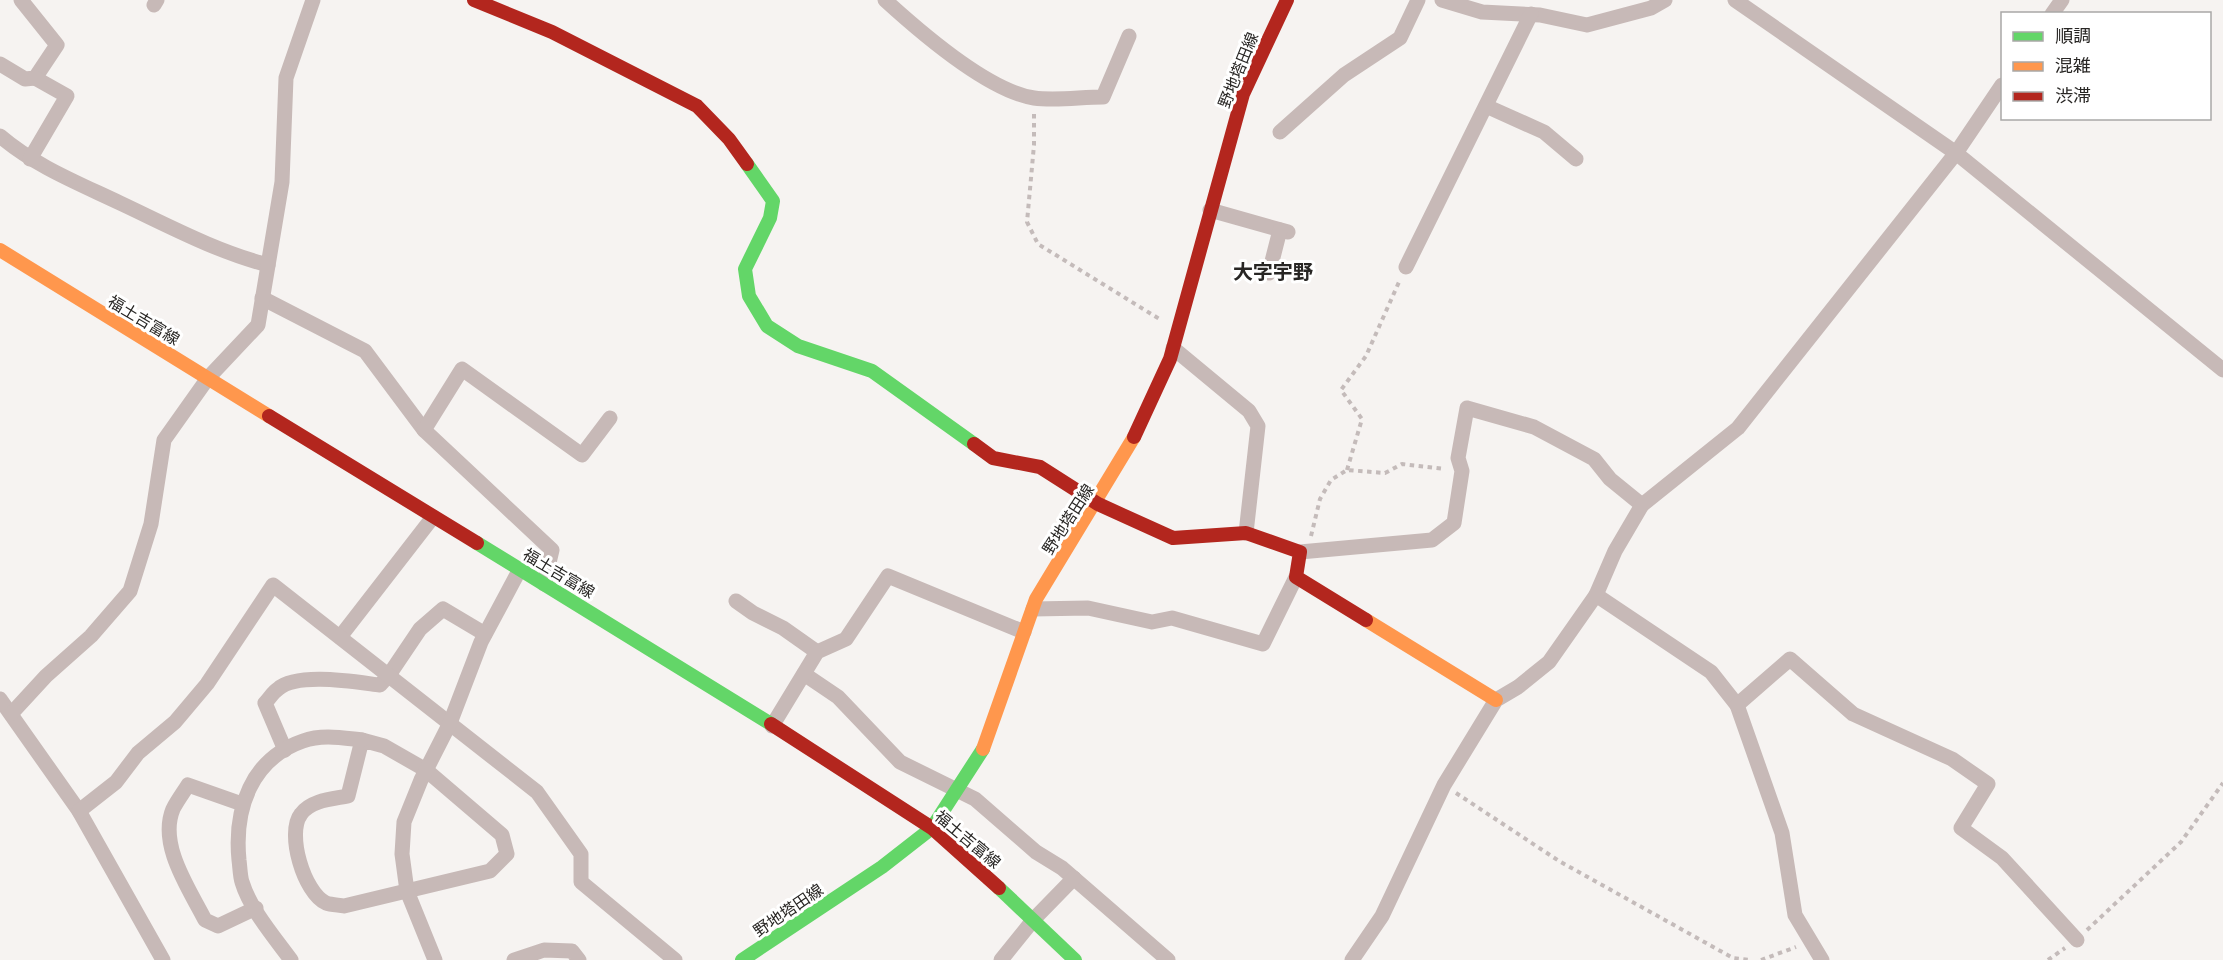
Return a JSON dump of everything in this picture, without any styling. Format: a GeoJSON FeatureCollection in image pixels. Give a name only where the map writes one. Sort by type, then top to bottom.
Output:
{"type":"FeatureCollection","features":[{"type":"Feature","properties":{"kind":"main road"},"geometry":{"type":"LineString","coordinates":[[474,0],[552,32],[697,106],[729,139],[773,201],[770,218],[745,269],[749,296],[767,326],[798,346],[872,371],[993,458],[1040,467],[1098,504],[1173,538],[1246,533],[1304,551],[1296,577],[1496,700]]}},
{"type":"Feature","properties":{"kind":"main road","name":"野地塔田線"},"geometry":{"type":"LineString","coordinates":[[742,960],[882,867],[932,828],[986,745],[1036,599],[1098,504],[1145,420],[1173,348],[1243,94],[1287,0]]}},
{"type":"Feature","properties":{"kind":"main road","name":"福土吉富線"},"geometry":{"type":"LineString","coordinates":[[0,250],[520,569],[932,828],[1034,918],[1075,960]]}},
{"type":"Feature","properties":{"kind":"street"},"geometry":{"type":"LineString","coordinates":[[21,0],[57,45],[35,78]]}},
{"type":"Feature","properties":{"kind":"street"},"geometry":{"type":"LineString","coordinates":[[11,714],[46,676],[91,636],[130,591],[151,524],[164,440],[208,378],[258,325],[282,182],[286,78],[313,0]]}},
{"type":"Feature","properties":{"kind":"street"},"geometry":{"type":"LineString","coordinates":[[885,0],[927,38],[999,85],[1033,98],[1103,97],[1129,36]]}},
{"type":"Feature","properties":{"kind":"street"},"geometry":{"type":"LineString","coordinates":[[1280,132],[1344,75],[1400,38],[1418,0]]}},
{"type":"Feature","properties":{"kind":"street"},"geometry":{"type":"LineString","coordinates":[[1443,0],[1482,12],[1531,15],[1587,25],[1651,8],[1665,0]]}},
{"type":"Feature","properties":{"kind":"street"},"geometry":{"type":"LineString","coordinates":[[1735,0],[1956,153],[2223,370]]}},
{"type":"Feature","properties":{"kind":"street"},"geometry":{"type":"LineString","coordinates":[[1406,267],[1531,15]]}},
{"type":"Feature","properties":{"kind":"street"},"geometry":{"type":"LineString","coordinates":[[0,64],[25,79],[35,78],[67,96],[30,159]]}},
{"type":"Feature","properties":{"kind":"street"},"geometry":{"type":"LineString","coordinates":[[1352,960],[1382,916],[1444,785],[1496,700],[1518,687],[1549,662],[1596,595],[1615,551],[1642,505],[1738,428],[1956,153],[2001,86]]}},
{"type":"Feature","properties":{"kind":"street"},"geometry":{"type":"LineString","coordinates":[[1486,106],[1544,132],[1576,159]]}},
{"type":"Feature","properties":{"kind":"street"},"geometry":{"type":"LineString","coordinates":[[0,136],[30,159],[229,255],[268,266]]}},
{"type":"Feature","properties":{"kind":"street"},"geometry":{"type":"LineString","coordinates":[[1210,210],[1284,231],[1269,273]]}},
{"type":"Feature","properties":{"kind":"street"},"geometry":{"type":"LineString","coordinates":[[262,298],[365,351],[424,430],[552,550],[544,584]]}},
{"type":"Feature","properties":{"kind":"street"},"geometry":{"type":"LineString","coordinates":[[1173,348],[1249,411],[1258,426],[1246,533]]}},
{"type":"Feature","properties":{"kind":"street"},"geometry":{"type":"LineString","coordinates":[[424,430],[462,369],[582,455],[610,418]]}},
{"type":"Feature","properties":{"kind":"street"},"geometry":{"type":"LineString","coordinates":[[1304,551],[1432,540],[1454,523],[1462,471],[1458,458],[1467,408],[1534,427],[1594,459],[1610,479],[1642,505]]}},
{"type":"Feature","properties":{"kind":"street"},"geometry":{"type":"LineString","coordinates":[[340,637],[433,517]]}},
{"type":"Feature","properties":{"kind":"street"},"geometry":{"type":"LineString","coordinates":[[435,960],[407,891],[402,854],[404,822],[426,770],[450,723],[485,634],[520,569]]}},
{"type":"Feature","properties":{"kind":"street"},"geometry":{"type":"LineString","coordinates":[[772,726],[817,652],[846,639],[888,576],[1024,632]]}},
{"type":"Feature","properties":{"kind":"street"},"geometry":{"type":"LineString","coordinates":[[1033,609],[1088,608],[1152,622],[1172,618],[1263,644],[1296,577]]}},
{"type":"Feature","properties":{"kind":"street"},"geometry":{"type":"LineString","coordinates":[[79,811],[116,782],[138,753],[175,722],[207,684],[273,585],[537,792],[581,854],[581,882],[675,960]]}},
{"type":"Feature","properties":{"kind":"street"},"geometry":{"type":"LineString","coordinates":[[1596,595],[1711,672],[1737,705],[1782,833],[1794,915],[1822,960]]}},
{"type":"Feature","properties":{"kind":"street"},"geometry":{"type":"LineString","coordinates":[[736,601],[753,613],[783,628],[817,652]]}},
{"type":"Feature","properties":{"kind":"street"},"geometry":{"type":"LineString","coordinates":[[285,750],[265,703],[279,687],[308,680],[342,680],[380,685],[420,629],[443,609],[485,634]]}},
{"type":"Feature","properties":{"kind":"street"},"geometry":{"type":"LineString","coordinates":[[1737,705],[1790,659],[1853,714],[1952,759],[1979,777],[1988,784],[1961,828],[2002,858],[2077,940]]}},
{"type":"Feature","properties":{"kind":"street"},"geometry":{"type":"LineString","coordinates":[[804,674],[838,697],[900,762],[975,799],[1035,852],[1074,878],[1168,960]]}},
{"type":"Feature","properties":{"kind":"street"},"geometry":{"type":"LineString","coordinates":[[0,699],[79,811],[163,960]]}},
{"type":"Feature","properties":{"kind":"street"},"geometry":{"type":"LineString","coordinates":[[291,960],[268,930],[242,882],[237,836],[242,804],[256,775],[285,750],[304,741],[328,737],[362,740],[384,746],[426,770],[502,835],[507,854],[490,871],[344,906],[326,903],[313,892],[297,855],[295,831],[300,814],[313,803],[348,796],[362,740]]}},
{"type":"Feature","properties":{"kind":"street"},"geometry":{"type":"LineString","coordinates":[[242,804],[188,785],[172,811],[170,832],[174,856],[205,920],[218,926],[256,908]]}},
{"type":"Feature","properties":{"kind":"street"},"geometry":{"type":"LineString","coordinates":[[1001,960],[1034,918],[1074,878]]}},
{"type":"Feature","properties":{"kind":"street"},"geometry":{"type":"LineString","coordinates":[[514,960],[543,950],[572,951],[579,960]]}},
{"type":"Feature","properties":{"kind":"path"},"geometry":{"type":"LineString","coordinates":[[1033,98],[1034,145],[1027,222],[1038,244],[1178,330]]}},
{"type":"Feature","properties":{"kind":"path"},"geometry":{"type":"LineString","coordinates":[[1347,470],[1362,419],[1341,390],[1366,356],[1406,267]]}},
{"type":"Feature","properties":{"kind":"path"},"geometry":{"type":"LineString","coordinates":[[1304,551],[1320,499],[1331,480],[1347,470],[1385,473],[1402,464],[1462,471]]}},
{"type":"Feature","properties":{"kind":"path"},"geometry":{"type":"LineString","coordinates":[[2048,960],[2077,940],[2181,842],[2223,783]]}},
{"type":"Feature","properties":{"kind":"path"},"geometry":{"type":"LineString","coordinates":[[1444,785],[1559,861],[1733,958],[1751,960]]}},
{"type":"Feature","properties":{"kind":"path"},"geometry":{"type":"LineString","coordinates":[[1761,960],[1810,941]]}},
{"type":"Feature","properties":{"kind":"traffic: fast"},"geometry":{"type":"LineString","coordinates":[[747,164],[773,201],[770,218],[745,269],[749,296],[767,326],[798,346],[872,371],[974,444]]}},
{"type":"Feature","properties":{"kind":"traffic: fast"},"geometry":{"type":"LineString","coordinates":[[477,543],[771,724]]}},
{"type":"Feature","properties":{"kind":"traffic: fast"},"geometry":{"type":"LineString","coordinates":[[742,960],[882,867],[932,828],[983,749]]}},
{"type":"Feature","properties":{"kind":"traffic: fast"},"geometry":{"type":"LineString","coordinates":[[999,888],[1075,960]]}},
{"type":"Feature","properties":{"kind":"traffic: slow"},"geometry":{"type":"LineString","coordinates":[[0,250],[269,416]]}},
{"type":"Feature","properties":{"kind":"traffic: slow"},"geometry":{"type":"LineString","coordinates":[[983,749],[1036,599],[1134,437]]}},
{"type":"Feature","properties":{"kind":"traffic: slow"},"geometry":{"type":"LineString","coordinates":[[1366,620],[1496,700]]}},
{"type":"Feature","properties":{"kind":"traffic: jam"},"geometry":{"type":"LineString","coordinates":[[474,0],[552,32],[697,106],[729,139],[747,164]]}},
{"type":"Feature","properties":{"kind":"traffic: jam"},"geometry":{"type":"LineString","coordinates":[[1134,437],[1170,359],[1243,94],[1287,0]]}},
{"type":"Feature","properties":{"kind":"traffic: jam"},"geometry":{"type":"LineString","coordinates":[[269,416],[477,543]]}},
{"type":"Feature","properties":{"kind":"traffic: jam"},"geometry":{"type":"LineString","coordinates":[[974,444],[993,458],[1040,467],[1098,504],[1173,538],[1246,533],[1300,552],[1296,577],[1366,620]]}},
{"type":"Feature","properties":{"kind":"traffic: jam"},"geometry":{"type":"LineString","coordinates":[[771,724],[932,828],[999,888]]}},
{"type":"Feature","properties":{"kind":"district","name":"大字宇野"},"geometry":{"type":"Point","coordinates":[1273,271]}}]}
